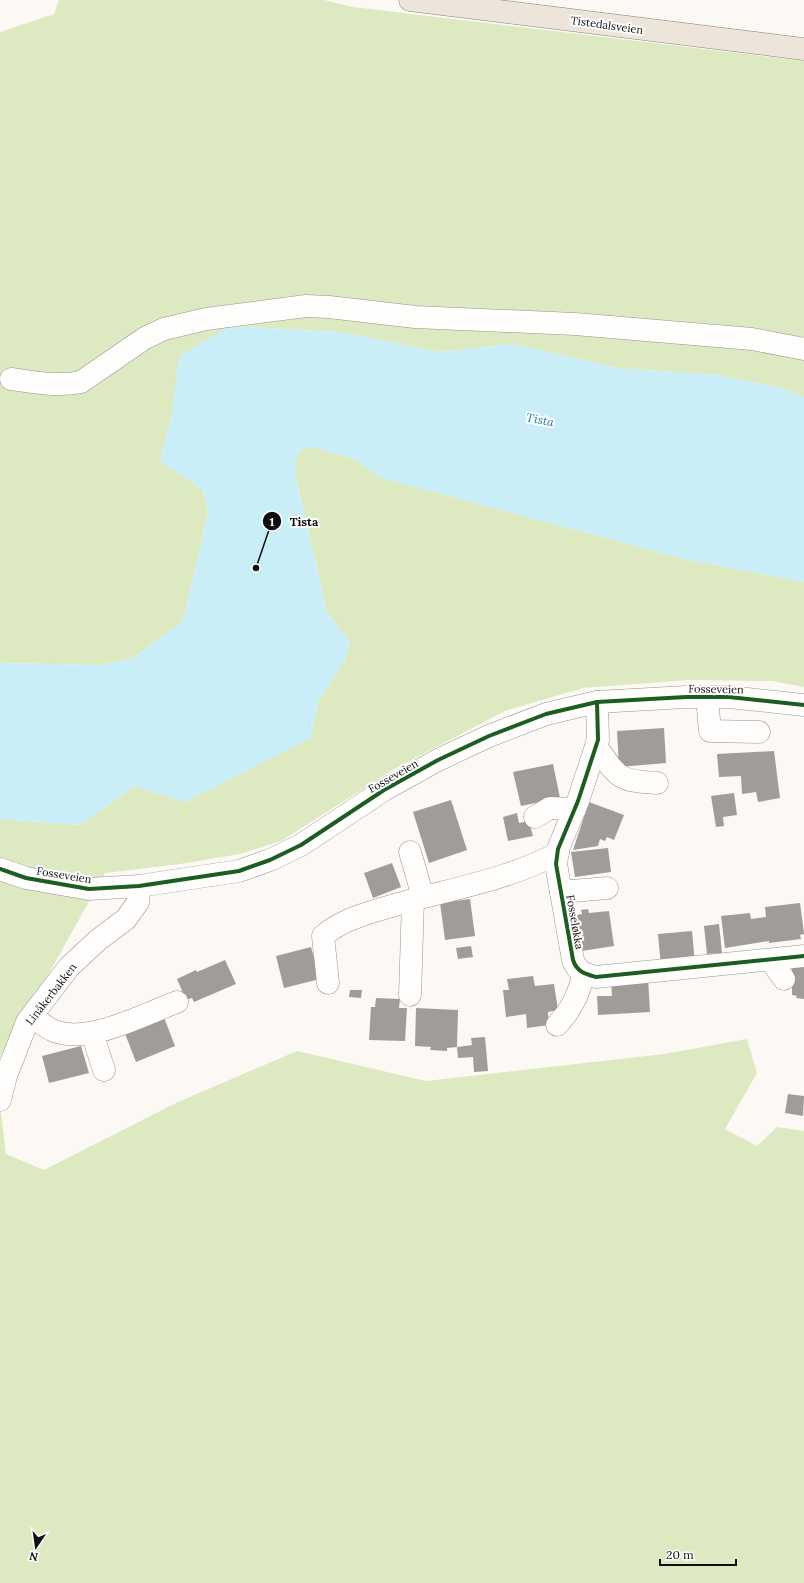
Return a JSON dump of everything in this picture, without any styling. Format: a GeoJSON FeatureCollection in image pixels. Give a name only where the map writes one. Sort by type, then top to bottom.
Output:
{"type":"FeatureCollection","features":[{"type":"Feature","properties":{"kind":"main road","name":"Tistedalsveien"},"geometry":{"type":"LineString","coordinates":[[410,0],[804,49]]}},
{"type":"Feature","properties":{"kind":"street"},"geometry":{"type":"LineString","coordinates":[[11,379],[54,384],[81,382],[145,338],[164,329],[206,319],[306,306],[329,307],[415,318],[575,324],[752,339],[804,349]]}},
{"type":"Feature","properties":{"kind":"street"},"geometry":{"type":"LineString","coordinates":[[707,697],[710,731],[759,732]]}},
{"type":"Feature","properties":{"kind":"street","name":"Fosseveien"},"geometry":{"type":"LineString","coordinates":[[0,869],[26,878],[89,889],[139,886],[238,871],[270,860],[301,846],[384,790],[451,754],[489,736],[546,714],[597,702],[707,697],[772,700],[804,705]]}},
{"type":"Feature","properties":{"kind":"street","name":"Fosseløkka"},"geometry":{"type":"LineString","coordinates":[[584,974],[576,968],[573,960],[556,864],[558,853],[575,809],[596,746],[598,727],[597,702]]}},
{"type":"Feature","properties":{"kind":"street"},"geometry":{"type":"LineString","coordinates":[[596,746],[618,775],[632,782],[657,783]]}},
{"type":"Feature","properties":{"kind":"street"},"geometry":{"type":"LineString","coordinates":[[535,817],[550,808],[575,809]]}},
{"type":"Feature","properties":{"kind":"street"},"geometry":{"type":"LineString","coordinates":[[410,852],[418,898],[410,994]]}},
{"type":"Feature","properties":{"kind":"street"},"geometry":{"type":"LineString","coordinates":[[328,984],[323,936],[330,930],[364,914],[418,898],[501,877],[535,865],[558,853]]}},
{"type":"Feature","properties":{"kind":"street","name":"Linåkerbakken"},"geometry":{"type":"LineString","coordinates":[[0,1100],[15,1051],[27,1022],[69,967],[98,940],[126,919],[138,902],[139,886]]}},
{"type":"Feature","properties":{"kind":"street"},"geometry":{"type":"LineString","coordinates":[[561,892],[607,888]]}},
{"type":"Feature","properties":{"kind":"street"},"geometry":{"type":"LineString","coordinates":[[766,954],[784,979]]}},
{"type":"Feature","properties":{"kind":"street"},"geometry":{"type":"LineString","coordinates":[[557,1025],[568,1014],[577,998],[584,974],[596,977],[609,976],[766,954],[804,956]]}},
{"type":"Feature","properties":{"kind":"street"},"geometry":{"type":"LineString","coordinates":[[32,1016],[52,1030],[70,1035],[92,1033],[99,1032],[177,1002]]}},
{"type":"Feature","properties":{"kind":"street"},"geometry":{"type":"LineString","coordinates":[[92,1033],[104,1070]]}},
{"type":"Feature","properties":{"kind":"green space"},"geometry":{"type":"Polygon","coordinates":[[[59,0],[324,0],[353,7],[804,61],[804,397],[781,388],[717,375],[617,368],[513,344],[440,352],[339,332],[230,326],[172,413],[160,461],[203,490],[208,513],[183,621],[133,658],[100,665],[0,663],[0,32],[54,14],[59,0]]]}},
{"type":"Feature","properties":{"kind":"green space"},"geometry":{"type":"Polygon","coordinates":[[[312,447],[352,458],[382,478],[684,559],[804,582],[804,687],[772,681],[688,680],[583,688],[505,711],[396,768],[281,841],[240,854],[180,864],[105,873],[48,975],[16,1021],[0,1058],[0,819],[80,825],[135,786],[185,802],[311,738],[318,701],[345,660],[350,642],[327,612],[294,469],[299,451],[312,447]]]}},
{"type":"Feature","properties":{"kind":"green space"},"geometry":{"type":"Polygon","coordinates":[[[747,1039],[757,1073],[725,1129],[757,1146],[777,1127],[804,1131],[804,1583],[0,1583],[0,1104],[6,1154],[44,1170],[178,1102],[297,1051],[426,1081],[664,1054],[747,1039]]]}},
{"type":"Feature","properties":{"kind":"water","name":"Tista"},"geometry":{"type":"Polygon","coordinates":[[[230,326],[339,332],[440,352],[513,344],[617,368],[717,375],[781,388],[804,397],[804,582],[684,559],[382,478],[352,458],[312,447],[299,451],[294,470],[327,612],[350,642],[345,660],[318,701],[311,738],[185,802],[135,786],[80,825],[0,819],[0,663],[100,665],[133,658],[183,621],[208,513],[203,490],[160,461],[172,413],[179,356],[230,326]]]}},
{"type":"Feature","properties":{"kind":"building"},"geometry":{"type":"Polygon","coordinates":[[[664,728],[666,763],[619,767],[617,731],[664,728]]]}},
{"type":"Feature","properties":{"kind":"building"},"geometry":{"type":"Polygon","coordinates":[[[774,751],[780,798],[758,802],[756,792],[742,794],[741,776],[719,777],[717,754],[774,751]]]}},
{"type":"Feature","properties":{"kind":"building"},"geometry":{"type":"Polygon","coordinates":[[[553,764],[560,798],[521,806],[513,772],[553,764]]]}},
{"type":"Feature","properties":{"kind":"building"},"geometry":{"type":"Polygon","coordinates":[[[734,793],[737,815],[723,817],[724,826],[716,827],[711,796],[734,793]]]}},
{"type":"Feature","properties":{"kind":"building"},"geometry":{"type":"Polygon","coordinates":[[[451,800],[467,850],[429,863],[413,812],[451,800]]]}},
{"type":"Feature","properties":{"kind":"building"},"geometry":{"type":"Polygon","coordinates":[[[589,802],[624,815],[614,840],[607,837],[605,841],[600,839],[598,846],[573,850],[589,802]]]}},
{"type":"Feature","properties":{"kind":"building"},"geometry":{"type":"Polygon","coordinates":[[[517,813],[519,823],[529,821],[533,836],[508,841],[503,817],[517,813]]]}},
{"type":"Feature","properties":{"kind":"building"},"geometry":{"type":"Polygon","coordinates":[[[608,848],[611,872],[575,877],[571,852],[608,848]]]}},
{"type":"Feature","properties":{"kind":"building"},"geometry":{"type":"Polygon","coordinates":[[[392,863],[401,887],[373,898],[364,873],[392,863]]]}},
{"type":"Feature","properties":{"kind":"building"},"geometry":{"type":"Polygon","coordinates":[[[470,899],[475,936],[445,940],[440,903],[470,899]]]}},
{"type":"Feature","properties":{"kind":"building"},"geometry":{"type":"Polygon","coordinates":[[[800,903],[804,933],[800,935],[801,939],[769,943],[769,941],[725,948],[721,916],[750,913],[751,919],[766,917],[765,907],[800,903]]]}},
{"type":"Feature","properties":{"kind":"building"},"geometry":{"type":"Polygon","coordinates":[[[588,909],[589,913],[609,911],[614,946],[582,951],[576,915],[582,914],[581,910],[588,909]]]}},
{"type":"Feature","properties":{"kind":"building"},"geometry":{"type":"Polygon","coordinates":[[[719,924],[722,953],[707,954],[704,926],[719,924]]]}},
{"type":"Feature","properties":{"kind":"building"},"geometry":{"type":"Polygon","coordinates":[[[692,931],[695,964],[661,967],[658,934],[692,931]]]}},
{"type":"Feature","properties":{"kind":"building"},"geometry":{"type":"Polygon","coordinates":[[[471,946],[473,957],[458,959],[456,948],[471,946]]]}},
{"type":"Feature","properties":{"kind":"building"},"geometry":{"type":"Polygon","coordinates":[[[311,947],[320,979],[284,988],[276,956],[311,947]]]}},
{"type":"Feature","properties":{"kind":"building"},"geometry":{"type":"Polygon","coordinates":[[[225,960],[236,984],[194,1002],[192,998],[186,1000],[177,979],[196,970],[197,972],[225,960]]]}},
{"type":"Feature","properties":{"kind":"building"},"geometry":{"type":"Polygon","coordinates":[[[792,962],[804,963],[804,999],[796,998],[797,996],[792,995],[792,962]]]}},
{"type":"Feature","properties":{"kind":"building"},"geometry":{"type":"Polygon","coordinates":[[[533,976],[535,986],[554,984],[558,1010],[548,1012],[549,1025],[527,1028],[526,1014],[506,1017],[503,990],[509,990],[507,979],[533,976]]]}},
{"type":"Feature","properties":{"kind":"building"},"geometry":{"type":"Polygon","coordinates":[[[648,977],[650,1012],[598,1015],[597,996],[612,996],[611,980],[648,977]]]}},
{"type":"Feature","properties":{"kind":"building"},"geometry":{"type":"Polygon","coordinates":[[[350,990],[362,990],[361,998],[349,997],[350,990]]]}},
{"type":"Feature","properties":{"kind":"building"},"geometry":{"type":"Polygon","coordinates":[[[376,998],[400,999],[399,1008],[407,1008],[405,1041],[369,1040],[371,1007],[375,1007],[376,998]]]}},
{"type":"Feature","properties":{"kind":"building"},"geometry":{"type":"Polygon","coordinates":[[[416,1008],[458,1010],[457,1047],[447,1048],[447,1051],[430,1050],[431,1047],[415,1046],[416,1008]]]}},
{"type":"Feature","properties":{"kind":"building"},"geometry":{"type":"Polygon","coordinates":[[[163,1015],[175,1046],[136,1062],[124,1031],[163,1015]]]}},
{"type":"Feature","properties":{"kind":"building"},"geometry":{"type":"Polygon","coordinates":[[[485,1037],[488,1071],[474,1072],[473,1057],[458,1058],[457,1047],[472,1045],[471,1038],[485,1037]]]}},
{"type":"Feature","properties":{"kind":"building"},"geometry":{"type":"Polygon","coordinates":[[[81,1046],[89,1073],[49,1083],[42,1056],[81,1046]]]}},
{"type":"Feature","properties":{"kind":"building"},"geometry":{"type":"Polygon","coordinates":[[[788,1094],[804,1096],[803,1116],[785,1113],[788,1094]]]}},
{"type":"Feature","properties":{"kind":"cycle path"},"geometry":{"type":"LineString","coordinates":[[0,869],[26,878],[89,889],[139,886],[239,871],[270,860],[301,845],[384,790],[438,760],[489,736],[546,714],[597,702],[686,697],[729,697],[804,705]]}},
{"type":"Feature","properties":{"kind":"cycle path"},"geometry":{"type":"LineString","coordinates":[[597,702],[598,740],[578,801],[558,849],[556,864],[573,960],[579,970],[596,977],[804,956]]}},
{"type":"Feature","properties":{"kind":"place","name":"Tista"},"geometry":{"type":"Point","coordinates":[256,568]}}]}
